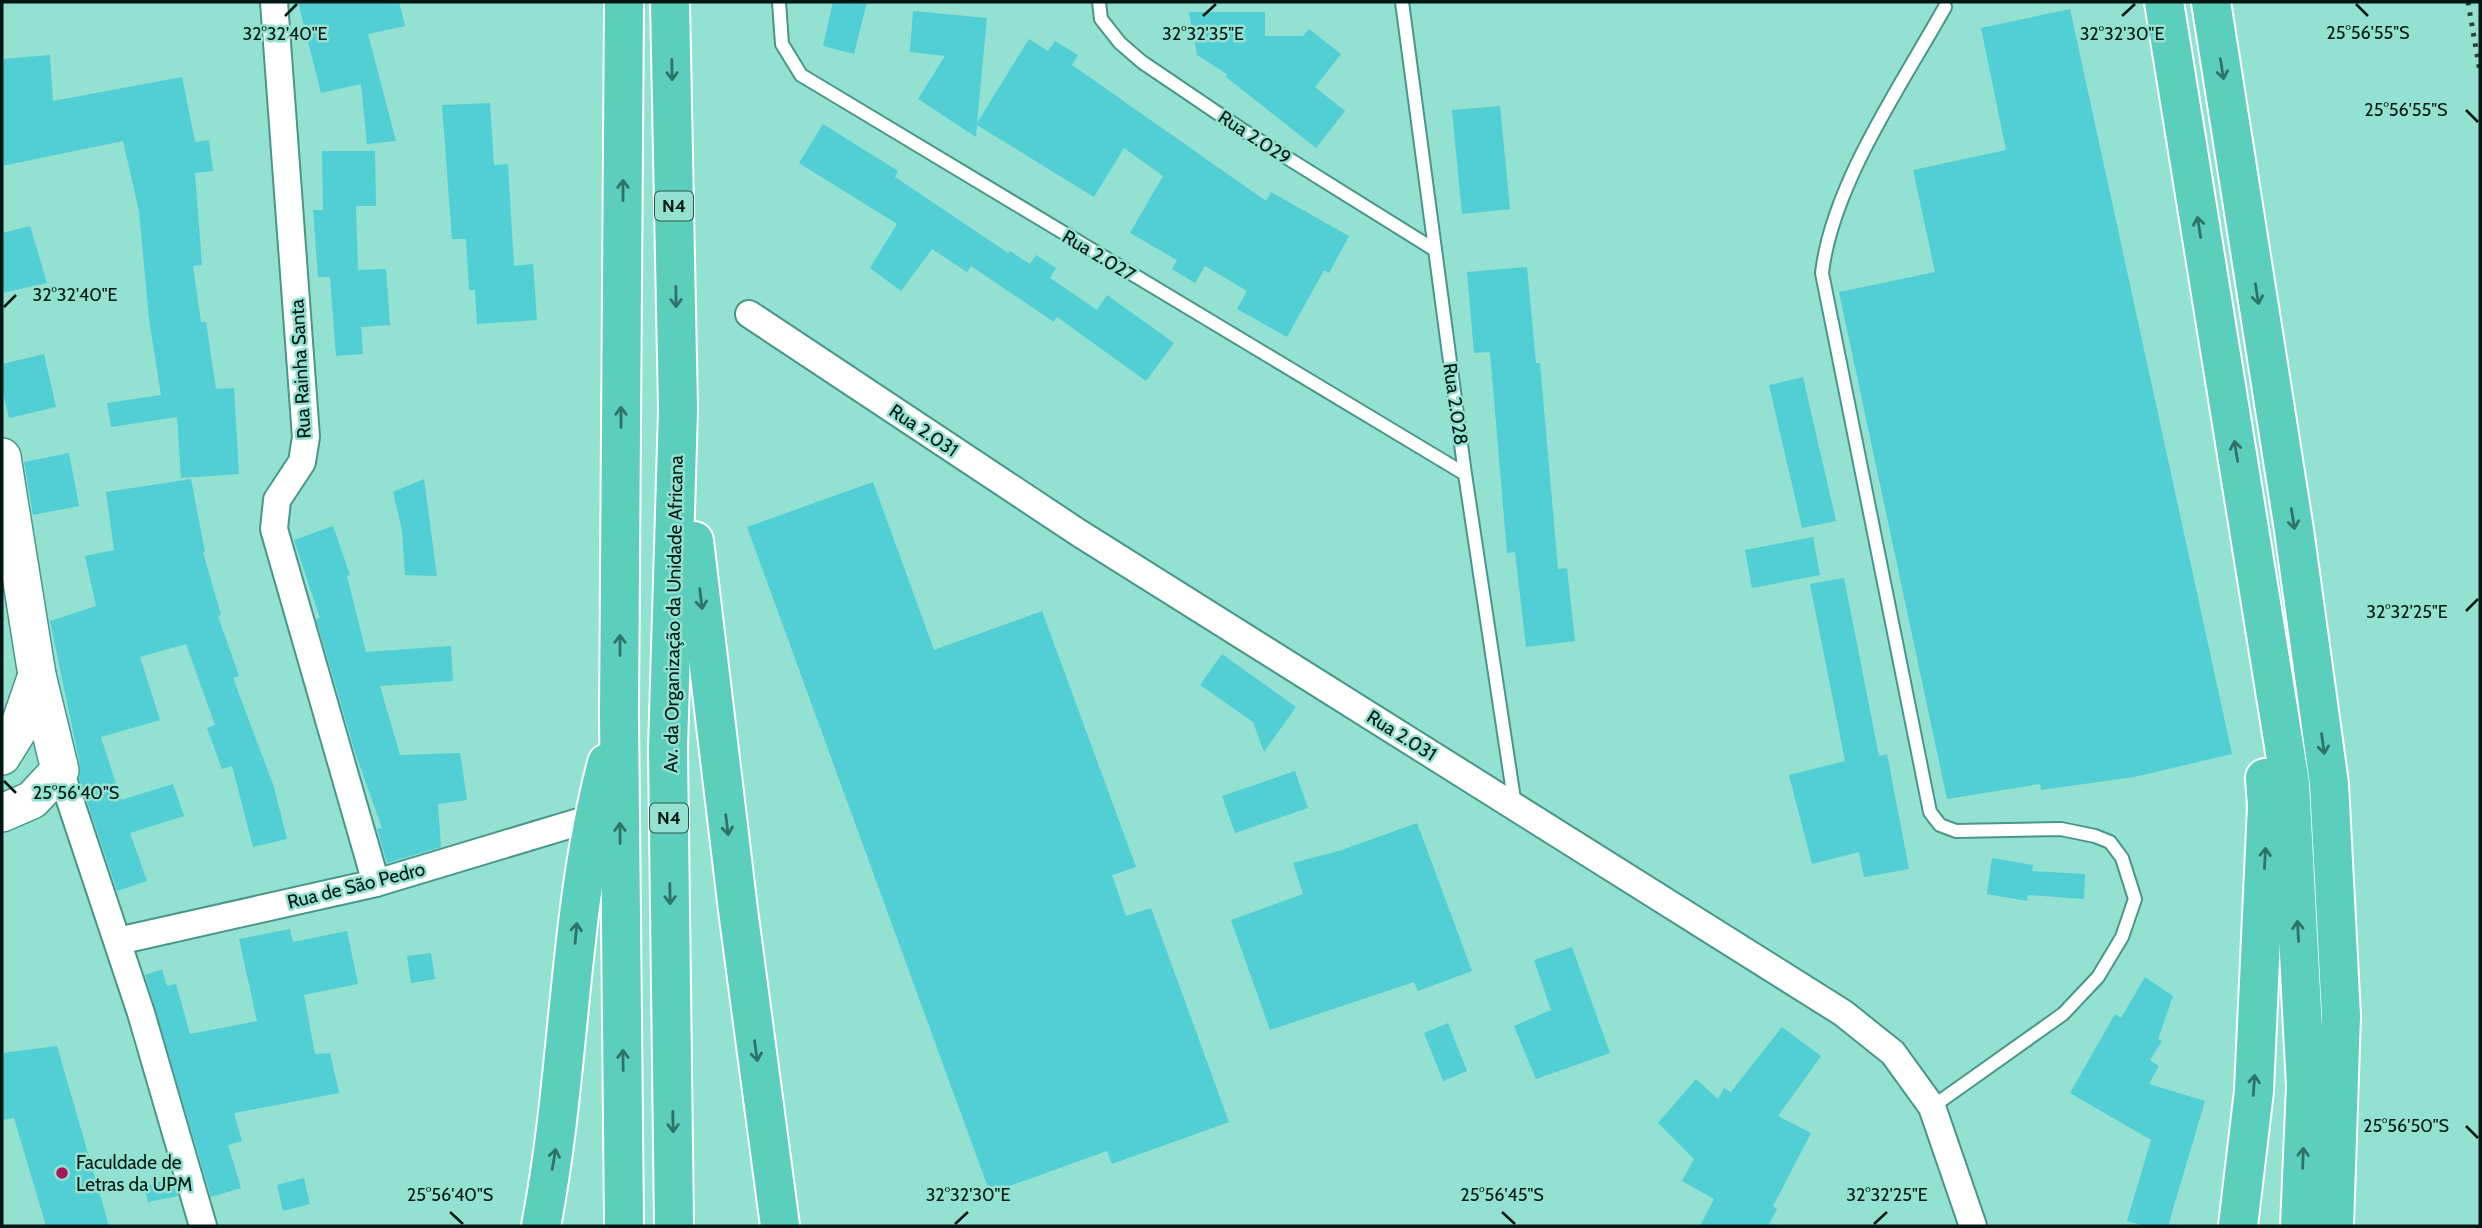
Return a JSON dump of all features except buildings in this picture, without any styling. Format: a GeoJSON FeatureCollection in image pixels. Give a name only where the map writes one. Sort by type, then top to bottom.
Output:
{"type":"FeatureCollection","features":[{"type":"Feature","properties":{"kind":"highway"},"geometry":{"type":"LineString","coordinates":[[624,2],[619,713],[624,1226]]}},
{"type":"Feature","properties":{"kind":"highway","name":"Av. da Organização da Unidade Africana"},"geometry":{"type":"LineString","coordinates":[[670,2],[678,410],[668,749],[674,1226]]}},
{"type":"Feature","properties":{"kind":"highway"},"geometry":{"type":"LineString","coordinates":[[2164,2],[2290,783],[2306,1086],[2300,1226]]}},
{"type":"Feature","properties":{"kind":"highway"},"geometry":{"type":"LineString","coordinates":[[2211,2],[2294,530],[2329,784],[2341,1016],[2334,1226]]}},
{"type":"Feature","properties":{"kind":"highway"},"geometry":{"type":"LineString","coordinates":[[678,410],[736,896],[780,1226]]}},
{"type":"Feature","properties":{"kind":"highway"},"geometry":{"type":"LineString","coordinates":[[2238,1226],[2254,1091],[2267,806],[2251,543]]}},
{"type":"Feature","properties":{"kind":"highway"},"geometry":{"type":"LineString","coordinates":[[541,1226],[555,1153],[580,887],[592,818],[619,713]]}},
{"type":"Feature","properties":{"kind":"main road"},"geometry":{"type":"LineString","coordinates":[[2,457],[37,675],[60,770],[32,800],[2,813]]}},
{"type":"Feature","properties":{"kind":"main road"},"geometry":{"type":"LineString","coordinates":[[2,756],[18,730],[37,675]]}},
{"type":"Feature","properties":{"kind":"street","name":"Rua Rainha Santa"},"geometry":{"type":"LineString","coordinates":[[274,2],[306,437],[302,462],[277,500],[274,529],[376,883]]}},
{"type":"Feature","properties":{"kind":"street","name":"Rua 2.031"},"geometry":{"type":"LineString","coordinates":[[749,314],[1079,533],[1843,1013],[1893,1053],[1932,1107],[1973,1226]]}},
{"type":"Feature","properties":{"kind":"street"},"geometry":{"type":"LineString","coordinates":[[60,770],[118,942],[202,1226]]}},
{"type":"Feature","properties":{"kind":"street","name":"Rua de São Pedro"},"geometry":{"type":"LineString","coordinates":[[118,942],[376,883],[592,818]]}},
{"type":"Feature","properties":{"kind":"lane","name":"Rua 2.027"},"geometry":{"type":"LineString","coordinates":[[779,2],[782,44],[801,75],[1403,440],[1465,474]]}},
{"type":"Feature","properties":{"kind":"lane","name":"Rua 2.029"},"geometry":{"type":"LineString","coordinates":[[1099,2],[1101,19],[1120,43],[1142,62],[1241,129],[1435,250]]}},
{"type":"Feature","properties":{"kind":"lane","name":"Rua 2.028"},"geometry":{"type":"LineString","coordinates":[[1402,2],[1465,474],[1515,806]]}},
{"type":"Feature","properties":{"kind":"lane"},"geometry":{"type":"LineString","coordinates":[[1932,1107],[2063,1014],[2098,977],[2122,937],[2135,899],[2122,859],[2110,842],[2061,829],[1956,831],[1940,825],[1930,812],[1822,273],[1829,234],[1860,159],[1945,7]]}},
{"type":"Feature","properties":{"kind":"railway"},"geometry":{"type":"LineString","coordinates":[[2468,2],[2480,72]]}},
{"type":"Feature","properties":{"kind":"place","name":"Faculdade de Letras da UPM"},"geometry":{"type":"Point","coordinates":[62,1173]}}]}
